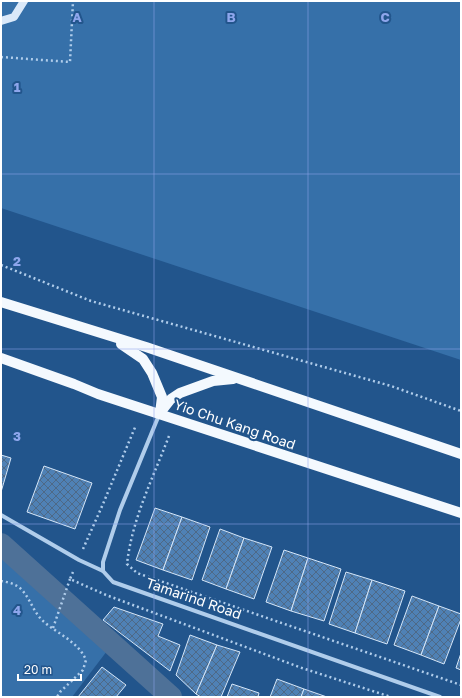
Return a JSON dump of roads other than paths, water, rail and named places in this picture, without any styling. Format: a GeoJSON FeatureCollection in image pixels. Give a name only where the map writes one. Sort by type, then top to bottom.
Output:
{"type":"FeatureCollection","features":[{"type":"Feature","properties":{"kind":"main road"},"geometry":{"type":"LineString","coordinates":[[1,21],[14,17],[24,1]]}},
{"type":"Feature","properties":{"kind":"main road"},"geometry":{"type":"LineString","coordinates":[[1,302],[108,335],[461,454]]}},
{"type":"Feature","properties":{"kind":"main road"},"geometry":{"type":"LineString","coordinates":[[108,335],[143,359],[152,373],[162,398],[160,413]]}},
{"type":"Feature","properties":{"kind":"main road","name":"Yio Chu Kang Road"},"geometry":{"type":"LineString","coordinates":[[1,358],[98,394],[160,413],[461,513]]}},
{"type":"Feature","properties":{"kind":"main road"},"geometry":{"type":"LineString","coordinates":[[160,413],[171,399],[180,393],[213,381],[239,379]]}},
{"type":"Feature","properties":{"kind":"street"},"geometry":{"type":"LineString","coordinates":[[103,571],[103,562],[120,510],[160,413]]}},
{"type":"Feature","properties":{"kind":"street","name":"Tamarind Road"},"geometry":{"type":"LineString","coordinates":[[1,515],[79,560],[103,571],[113,582],[440,697]]}},
{"type":"Feature","properties":{"kind":"waterway"},"geometry":{"type":"LineString","coordinates":[[1,544],[171,697]]}}]}
